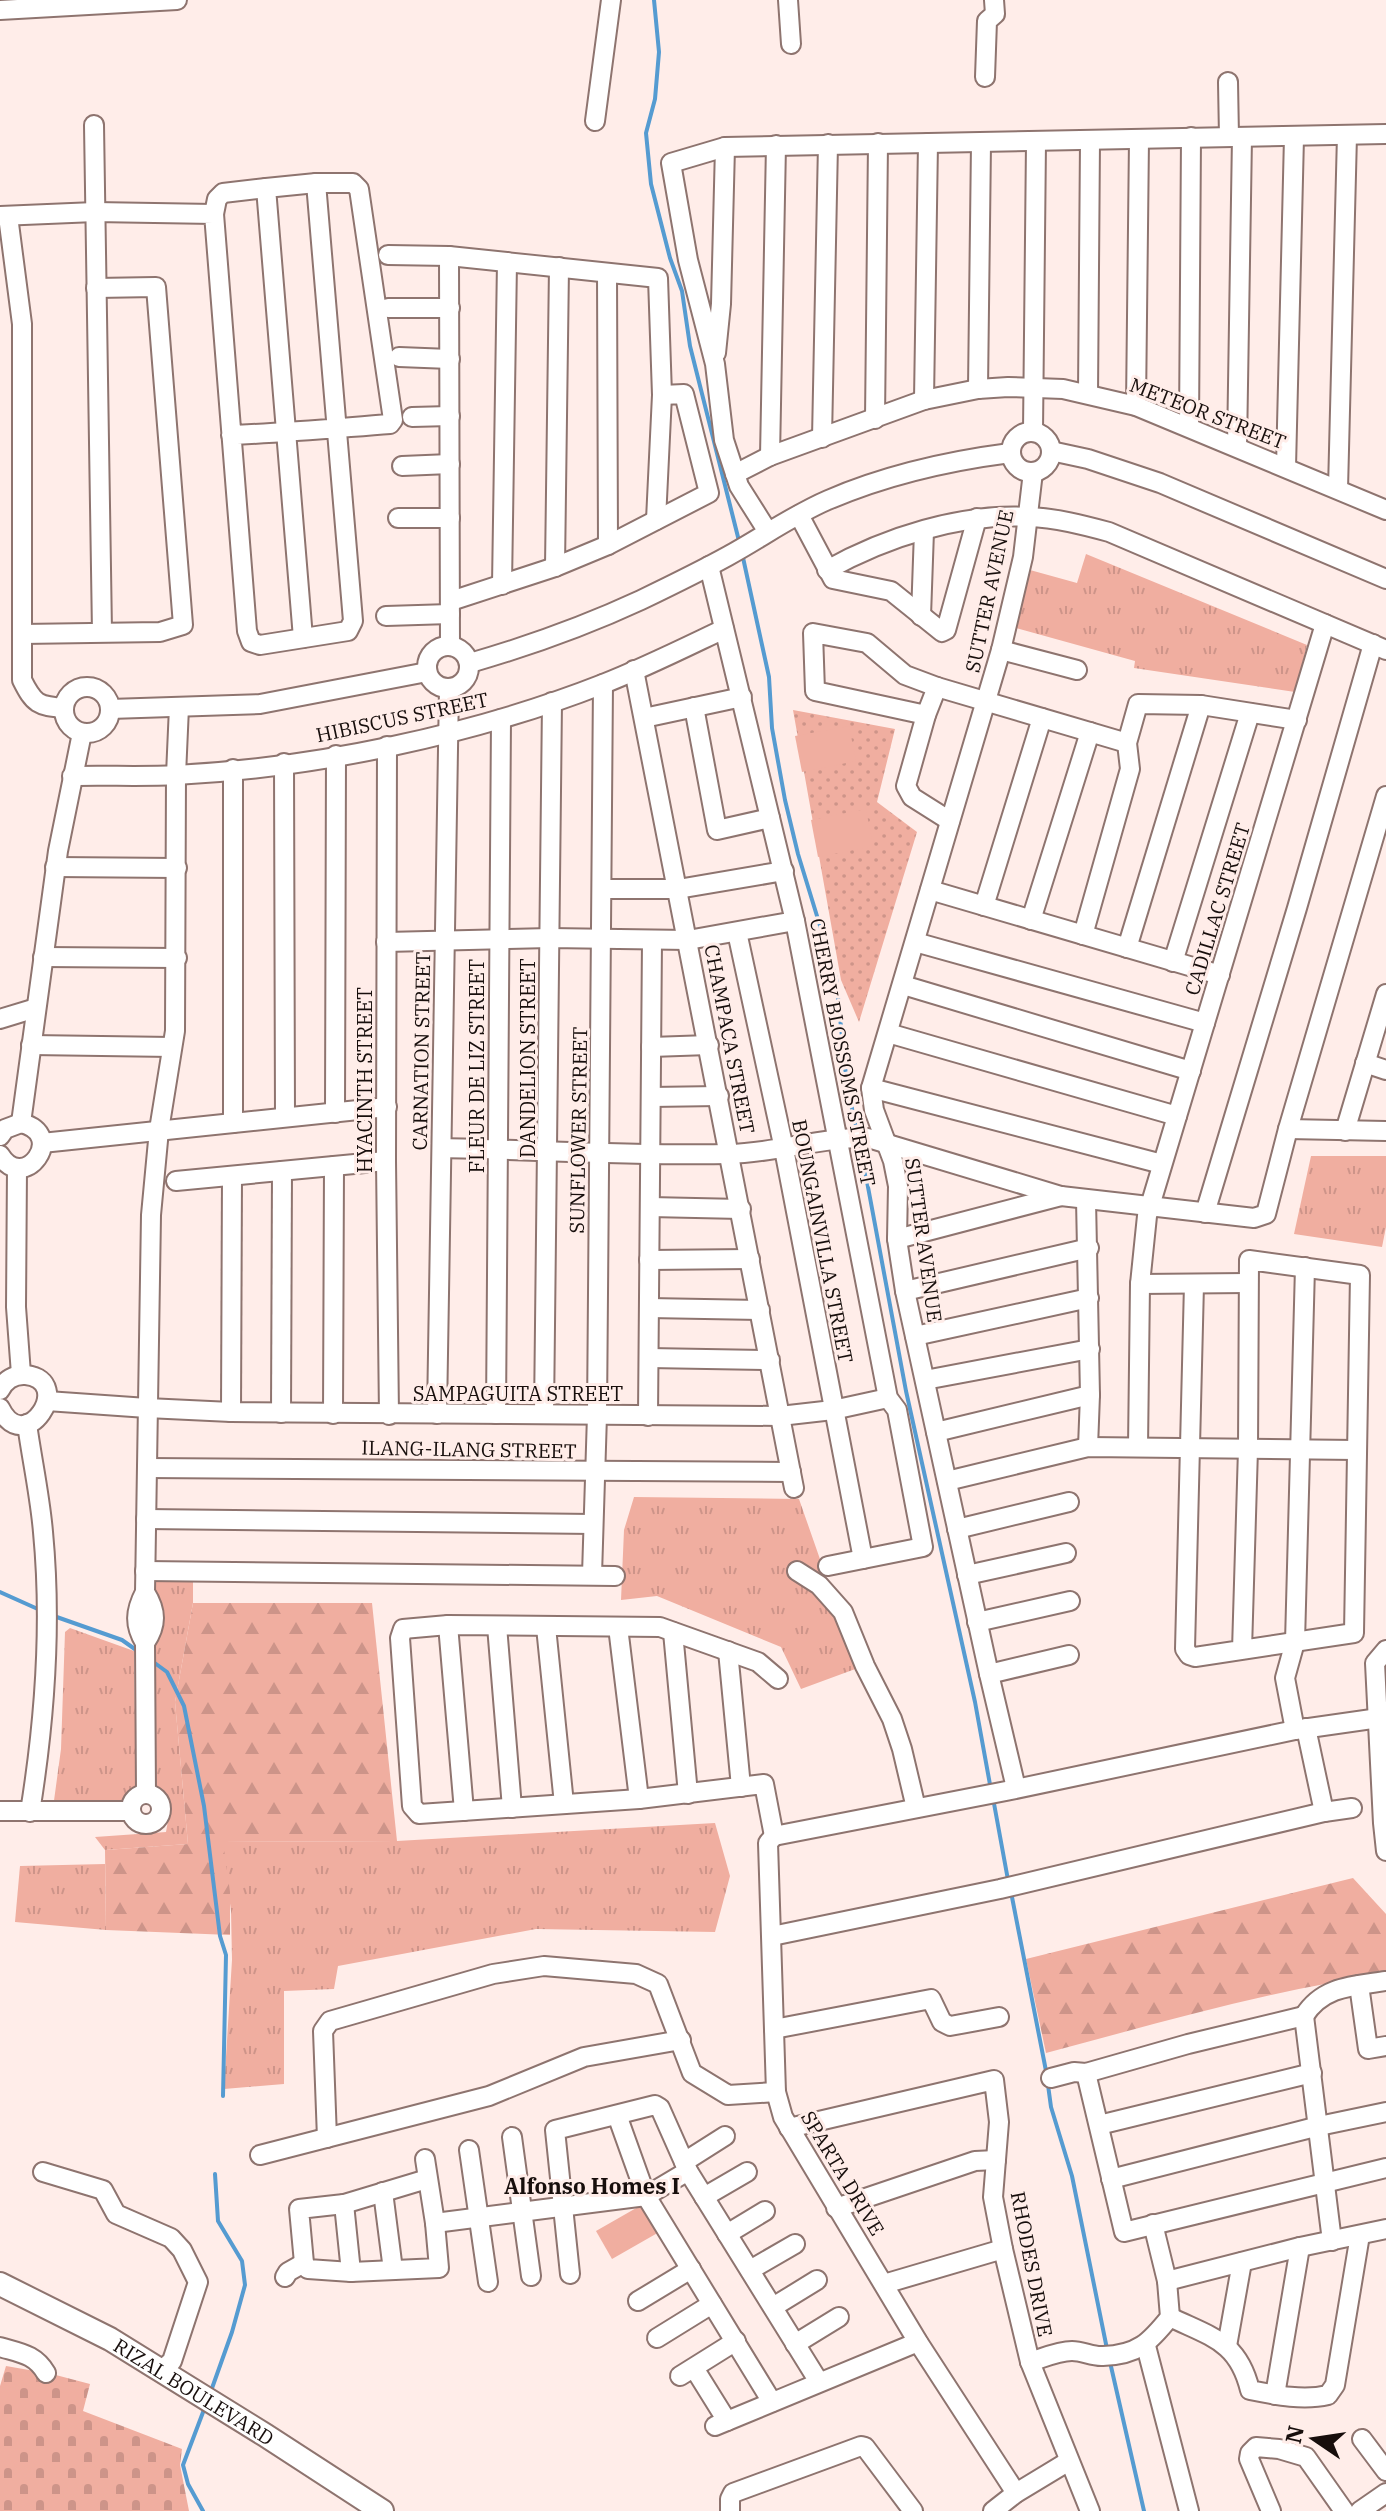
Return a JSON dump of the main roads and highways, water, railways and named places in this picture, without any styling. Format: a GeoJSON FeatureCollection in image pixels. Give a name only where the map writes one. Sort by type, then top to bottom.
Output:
{"type":"FeatureCollection","features":[{"type":"Feature","properties":{"kind":"main road","name":"RIZAL BOULEVARD"},"geometry":{"type":"LineString","coordinates":[[0,2284],[110,2339],[382,2511]]}},
{"type":"Feature","properties":{"kind":"waterway"},"geometry":{"type":"LineString","coordinates":[[654,0],[659,52],[655,99],[646,133],[651,184],[682,291],[690,346],[740,545]]}},
{"type":"Feature","properties":{"kind":"waterway"},"geometry":{"type":"LineString","coordinates":[[742,553],[769,677],[772,728],[785,800],[836,978],[847,1086],[857,1131]]}},
{"type":"Feature","properties":{"kind":"waterway"},"geometry":{"type":"LineString","coordinates":[[860,1144],[906,1391],[975,1702],[991,1790]]}},
{"type":"Feature","properties":{"kind":"waterway"},"geometry":{"type":"LineString","coordinates":[[0,1592],[40,1610]]}},
{"type":"Feature","properties":{"kind":"waterway"},"geometry":{"type":"LineString","coordinates":[[51,1615],[122,1640],[139,1652]]}},
{"type":"Feature","properties":{"kind":"waterway"},"geometry":{"type":"LineString","coordinates":[[152,1661],[167,1672],[184,1706],[204,1806],[220,1936],[226,1955],[223,2096]]}},
{"type":"Feature","properties":{"kind":"waterway"},"geometry":{"type":"LineString","coordinates":[[993,1798],[1008,1880]]}},
{"type":"Feature","properties":{"kind":"waterway"},"geometry":{"type":"LineString","coordinates":[[1011,1892],[1047,2076]]}},
{"type":"Feature","properties":{"kind":"waterway"},"geometry":{"type":"LineString","coordinates":[[1048,2085],[1051,2107],[1072,2176],[1107,2349]]}},
{"type":"Feature","properties":{"kind":"waterway"},"geometry":{"type":"LineString","coordinates":[[211,2391],[245,2285],[242,2261],[218,2221],[215,2174]]}},
{"type":"Feature","properties":{"kind":"waterway"},"geometry":{"type":"LineString","coordinates":[[1110,2362],[1144,2511]]}},
{"type":"Feature","properties":{"kind":"waterway"},"geometry":{"type":"LineString","coordinates":[[203,2511],[188,2484],[183,2465],[205,2407]]}},
{"type":"Feature","properties":{"kind":"district","name":"Alfonso Homes I"},"geometry":{"type":"Point","coordinates":[592,2185]}}]}
